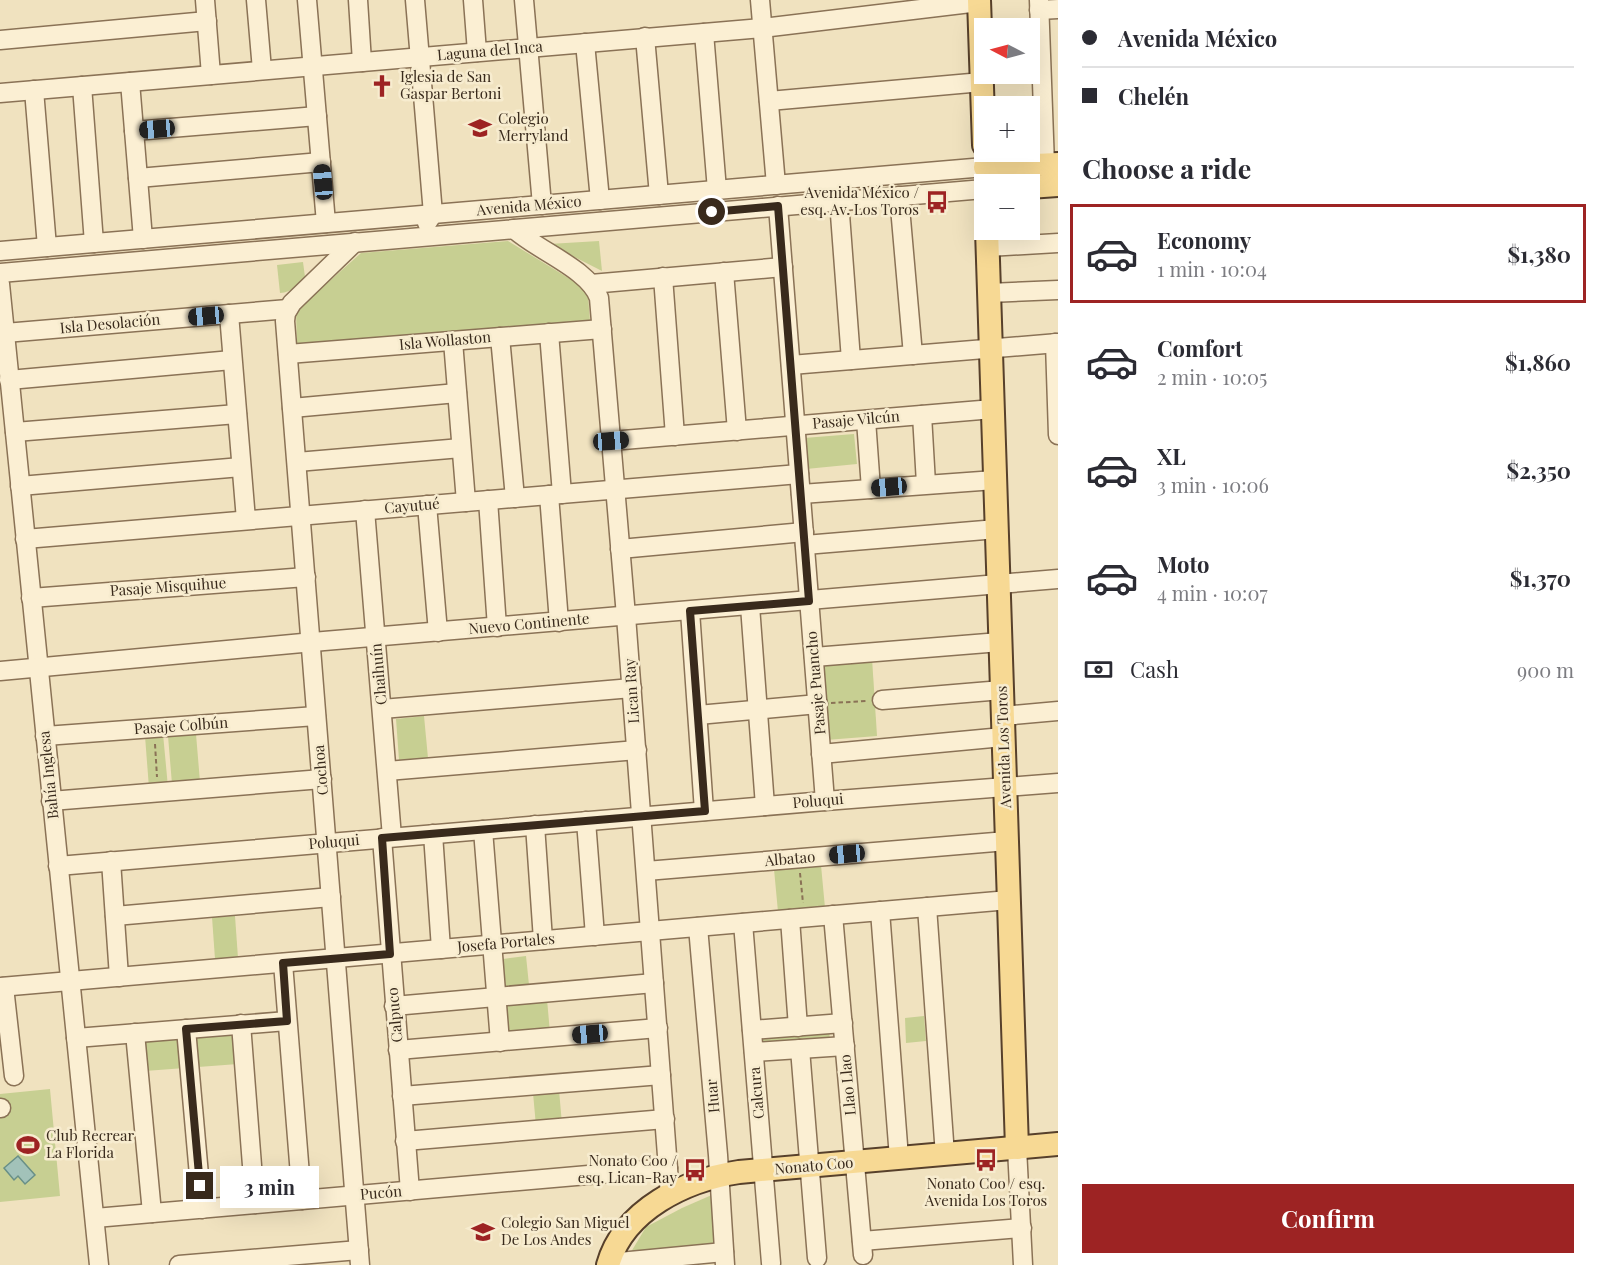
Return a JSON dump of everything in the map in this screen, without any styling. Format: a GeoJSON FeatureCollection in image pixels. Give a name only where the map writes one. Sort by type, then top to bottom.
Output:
{"type":"FeatureCollection","features":[{"type":"Feature","properties":{"kind":"main road"},"geometry":{"type":"LineString","coordinates":[[979,1],[980,18]]}},
{"type":"Feature","properties":{"kind":"main road"},"geometry":{"type":"LineString","coordinates":[[982,84],[985,167]]}},
{"type":"Feature","properties":{"kind":"main road","name":"Avenida México"},"geometry":{"type":"LineString","coordinates":[[985,167],[1051,164]]}},
{"type":"Feature","properties":{"kind":"main road"},"geometry":{"type":"LineString","coordinates":[[1040,186],[1058,185]]}},
{"type":"Feature","properties":{"kind":"main road","name":"Avenida Los Toros"},"geometry":{"type":"LineString","coordinates":[[987,240],[1017,1148]]}},
{"type":"Feature","properties":{"kind":"main road","name":"Nonato Coo"},"geometry":{"type":"LineString","coordinates":[[609,1264],[616,1244],[631,1224],[649,1209],[670,1195],[697,1182],[719,1176],[1058,1144]]}},
{"type":"Feature","properties":{"kind":"street"},"geometry":{"type":"LineString","coordinates":[[205,0],[211,75]]}},
{"type":"Feature","properties":{"kind":"street"},"geometry":{"type":"LineString","coordinates":[[256,0],[262,70]]}},
{"type":"Feature","properties":{"kind":"street"},"geometry":{"type":"LineString","coordinates":[[307,0],[326,223]]}},
{"type":"Feature","properties":{"kind":"street"},"geometry":{"type":"LineString","coordinates":[[358,0],[362,62]]}},
{"type":"Feature","properties":{"kind":"street"},"geometry":{"type":"LineString","coordinates":[[415,0],[434,214],[416,237]]}},
{"type":"Feature","properties":{"kind":"street"},"geometry":{"type":"LineString","coordinates":[[473,0],[477,52]]}},
{"type":"Feature","properties":{"kind":"street"},"geometry":{"type":"LineString","coordinates":[[524,0],[542,205]]}},
{"type":"Feature","properties":{"kind":"street"},"geometry":{"type":"LineString","coordinates":[[760,0],[776,185]]}},
{"type":"Feature","properties":{"kind":"street","name":"Laguna del Inca"},"geometry":{"type":"LineString","coordinates":[[0,93],[704,33],[979,1]]}},
{"type":"Feature","properties":{"kind":"street"},"geometry":{"type":"LineString","coordinates":[[1051,164],[1049,56],[1039,5],[1058,9]]}},
{"type":"Feature","properties":{"kind":"street"},"geometry":{"type":"LineString","coordinates":[[0,40],[207,21]]}},
{"type":"Feature","properties":{"kind":"street"},"geometry":{"type":"LineString","coordinates":[[704,33],[717,190]]}},
{"type":"Feature","properties":{"kind":"street"},"geometry":{"type":"LineString","coordinates":[[645,38],[659,195]]}},
{"type":"Feature","properties":{"kind":"street"},"geometry":{"type":"LineString","coordinates":[[585,43],[600,200]]}},
{"type":"Feature","properties":{"kind":"street"},"geometry":{"type":"LineString","coordinates":[[130,82],[143,239]]}},
{"type":"Feature","properties":{"kind":"street"},"geometry":{"type":"LineString","coordinates":[[769,101],[974,83]]}},
{"type":"Feature","properties":{"kind":"street"},"geometry":{"type":"LineString","coordinates":[[82,86],[94,243]]}},
{"type":"Feature","properties":{"kind":"street"},"geometry":{"type":"LineString","coordinates":[[34,90],[47,247]]}},
{"type":"Feature","properties":{"kind":"street"},"geometry":{"type":"LineString","coordinates":[[134,131],[317,116]]}},
{"type":"Feature","properties":{"kind":"street"},"geometry":{"type":"LineString","coordinates":[[138,178],[321,162]]}},
{"type":"Feature","properties":{"kind":"street","name":"Avenida México"},"geometry":{"type":"LineString","coordinates":[[0,251],[985,167]]}},
{"type":"Feature","properties":{"kind":"street","name":"Avenida México"},"geometry":{"type":"LineString","coordinates":[[0,273],[899,196],[985,167]]}},
{"type":"Feature","properties":{"kind":"street"},"geometry":{"type":"LineString","coordinates":[[899,196],[913,355]]}},
{"type":"Feature","properties":{"kind":"street"},"geometry":{"type":"LineString","coordinates":[[839,201],[851,360]]}},
{"type":"Feature","properties":{"kind":"street","name":"Pasaje Puancho"},"geometry":{"type":"LineString","coordinates":[[778,206],[825,801]]}},
{"type":"Feature","properties":{"kind":"street"},"geometry":{"type":"LineString","coordinates":[[514,229],[529,242],[581,274],[591,284],[783,267]]}},
{"type":"Feature","properties":{"kind":"street"},"geometry":{"type":"LineString","coordinates":[[232,231],[229,242],[232,253]]}},
{"type":"Feature","properties":{"kind":"street"},"geometry":{"type":"LineString","coordinates":[[1015,240],[1058,243]]}},
{"type":"Feature","properties":{"kind":"street"},"geometry":{"type":"LineString","coordinates":[[288,309],[354,242]]}},
{"type":"Feature","properties":{"kind":"street"},"geometry":{"type":"LineString","coordinates":[[301,247],[312,266],[311,284]]}},
{"type":"Feature","properties":{"kind":"street"},"geometry":{"type":"LineString","coordinates":[[724,272],[737,430]]}},
{"type":"Feature","properties":{"kind":"street"},"geometry":{"type":"LineString","coordinates":[[663,277],[675,436]]}},
{"type":"Feature","properties":{"kind":"street","name":"Bahía Inglesa"},"geometry":{"type":"LineString","coordinates":[[0,284],[99,1265]]}},
{"type":"Feature","properties":{"kind":"street","name":"Lican Ray"},"geometry":{"type":"LineString","coordinates":[[591,284],[599,298],[602,329],[632,688],[670,1195]]}},
{"type":"Feature","properties":{"kind":"street"},"geometry":{"type":"LineString","coordinates":[[989,293],[1058,290]]}},
{"type":"Feature","properties":{"kind":"street","name":"Isla Desolación"},"geometry":{"type":"LineString","coordinates":[[5,333],[288,309]]}},
{"type":"Feature","properties":{"kind":"street","name":"Cochoa"},"geometry":{"type":"LineString","coordinates":[[288,309],[285,321],[359,1257]]}},
{"type":"Feature","properties":{"kind":"street"},"geometry":{"type":"LineString","coordinates":[[229,314],[246,520]]}},
{"type":"Feature","properties":{"kind":"street","name":"Isla Wollaston"},"geometry":{"type":"LineString","coordinates":[[288,354],[602,329]]}},
{"type":"Feature","properties":{"kind":"street"},"geometry":{"type":"LineString","coordinates":[[549,333],[559,622]]}},
{"type":"Feature","properties":{"kind":"street"},"geometry":{"type":"LineString","coordinates":[[500,337],[515,498]]}},
{"type":"Feature","properties":{"kind":"street"},"geometry":{"type":"LineString","coordinates":[[453,341],[466,502]]}},
{"type":"Feature","properties":{"kind":"street"},"geometry":{"type":"LineString","coordinates":[[791,365],[1057,343],[1058,435]]}},
{"type":"Feature","properties":{"kind":"street"},"geometry":{"type":"LineString","coordinates":[[9,380],[232,360]]}},
{"type":"Feature","properties":{"kind":"street"},"geometry":{"type":"LineString","coordinates":[[292,408],[457,393]]}},
{"type":"Feature","properties":{"kind":"street","name":"Pasaje Vilcún"},"geometry":{"type":"LineString","coordinates":[[611,441],[993,409]]}},
{"type":"Feature","properties":{"kind":"street"},"geometry":{"type":"LineString","coordinates":[[15,432],[237,414]]}},
{"type":"Feature","properties":{"kind":"street"},"geometry":{"type":"LineString","coordinates":[[922,415],[926,484]]}},
{"type":"Feature","properties":{"kind":"street"},"geometry":{"type":"LineString","coordinates":[[866,420],[871,489]]}},
{"type":"Feature","properties":{"kind":"street"},"geometry":{"type":"LineString","coordinates":[[297,462],[461,448]]}},
{"type":"Feature","properties":{"kind":"street"},"geometry":{"type":"LineString","coordinates":[[20,486],[241,467]]}},
{"type":"Feature","properties":{"kind":"street","name":"Cayutué"},"geometry":{"type":"LineString","coordinates":[[25,539],[800,474]]}},
{"type":"Feature","properties":{"kind":"street"},"geometry":{"type":"LineString","coordinates":[[801,494],[995,480]]}},
{"type":"Feature","properties":{"kind":"street"},"geometry":{"type":"LineString","coordinates":[[488,500],[497,627]]}},
{"type":"Feature","properties":{"kind":"street"},"geometry":{"type":"LineString","coordinates":[[427,505],[438,632]]}},
{"type":"Feature","properties":{"kind":"street","name":"Chaihuín"},"geometry":{"type":"LineString","coordinates":[[365,510],[387,771],[387,838]]}},
{"type":"Feature","properties":{"kind":"street"},"geometry":{"type":"LineString","coordinates":[[620,549],[997,529]]}},
{"type":"Feature","properties":{"kind":"street","name":"Pasaje Misquihue"},"geometry":{"type":"LineString","coordinates":[[31,598],[306,577]]}},
{"type":"Feature","properties":{"kind":"street","name":"Nuevo Continente"},"geometry":{"type":"LineString","coordinates":[[0,671],[311,642],[1058,579]]}},
{"type":"Feature","properties":{"kind":"street"},"geometry":{"type":"LineString","coordinates":[[750,606],[765,806]]}},
{"type":"Feature","properties":{"kind":"street"},"geometry":{"type":"LineString","coordinates":[[690,611],[705,811]]}},
{"type":"Feature","properties":{"kind":"street"},"geometry":{"type":"LineString","coordinates":[[814,657],[1000,642]]}},
{"type":"Feature","properties":{"kind":"street"},"geometry":{"type":"LineString","coordinates":[[382,709],[632,688]]}},
{"type":"Feature","properties":{"kind":"street"},"geometry":{"type":"LineString","coordinates":[[882,700],[1002,690]]}},
{"type":"Feature","properties":{"kind":"street"},"geometry":{"type":"LineString","coordinates":[[698,715],[818,704]]}},
{"type":"Feature","properties":{"kind":"street"},"geometry":{"type":"LineString","coordinates":[[821,754],[1003,727],[1058,711]]}},
{"type":"Feature","properties":{"kind":"street","name":"Pasaje Colbún"},"geometry":{"type":"LineString","coordinates":[[45,736],[316,716]]}},
{"type":"Feature","properties":{"kind":"street"},"geometry":{"type":"LineString","coordinates":[[387,771],[636,750]]}},
{"type":"Feature","properties":{"kind":"street"},"geometry":{"type":"LineString","coordinates":[[51,801],[322,779]]}},
{"type":"Feature","properties":{"kind":"street","name":"Poluqui"},"geometry":{"type":"LineString","coordinates":[[58,866],[1058,783]]}},
{"type":"Feature","properties":{"kind":"street"},"geometry":{"type":"LineString","coordinates":[[586,821],[595,936]]}},
{"type":"Feature","properties":{"kind":"street"},"geometry":{"type":"LineString","coordinates":[[535,825],[543,940]]}},
{"type":"Feature","properties":{"kind":"street"},"geometry":{"type":"LineString","coordinates":[[483,830],[500,1042]]}},
{"type":"Feature","properties":{"kind":"street"},"geometry":{"type":"LineString","coordinates":[[433,834],[441,949]]}},
{"type":"Feature","properties":{"kind":"street","name":"Calpuco"},"geometry":{"type":"LineString","coordinates":[[387,838],[390,954],[410,1191]]}},
{"type":"Feature","properties":{"kind":"street","name":"Albatao"},"geometry":{"type":"LineString","coordinates":[[646,871],[1007,841]]}},
{"type":"Feature","properties":{"kind":"street"},"geometry":{"type":"LineString","coordinates":[[111,861],[119,977]]}},
{"type":"Feature","properties":{"kind":"street"},"geometry":{"type":"LineString","coordinates":[[115,916],[331,897]]}},
{"type":"Feature","properties":{"kind":"street","name":"Josefa Portales"},"geometry":{"type":"LineString","coordinates":[[14,1076],[2,987],[1009,900]]}},
{"type":"Feature","properties":{"kind":"street"},"geometry":{"type":"LineString","coordinates":[[927,907],[945,1155]]}},
{"type":"Feature","properties":{"kind":"street"},"geometry":{"type":"LineString","coordinates":[[880,911],[899,1158]]}},
{"type":"Feature","properties":{"kind":"street","name":"Llao Llao"},"geometry":{"type":"LineString","coordinates":[[833,915],[862,1248],[1022,1228]]}},
{"type":"Feature","properties":{"kind":"street"},"geometry":{"type":"LineString","coordinates":[[797,919],[798,1027]]}},
{"type":"Feature","properties":{"kind":"street","name":"Calcura"},"geometry":{"type":"LineString","coordinates":[[743,923],[771,1263]]}},
{"type":"Feature","properties":{"kind":"street","name":"Huar"},"geometry":{"type":"LineString","coordinates":[[698,927],[725,1258]]}},
{"type":"Feature","properties":{"kind":"street"},"geometry":{"type":"LineString","coordinates":[[283,963],[302,1200]]}},
{"type":"Feature","properties":{"kind":"street"},"geometry":{"type":"LineString","coordinates":[[394,1006],[654,983]]}},
{"type":"Feature","properties":{"kind":"street"},"geometry":{"type":"LineString","coordinates":[[76,1038],[287,1021]]}},
{"type":"Feature","properties":{"kind":"street"},"geometry":{"type":"LineString","coordinates":[[752,1030],[843,1023]]}},
{"type":"Feature","properties":{"kind":"street"},"geometry":{"type":"LineString","coordinates":[[241,1024],[255,1204]]}},
{"type":"Feature","properties":{"kind":"street"},"geometry":{"type":"LineString","coordinates":[[398,1050],[658,1028]]}},
{"type":"Feature","properties":{"kind":"street"},"geometry":{"type":"LineString","coordinates":[[186,1029],[202,1209]]}},
{"type":"Feature","properties":{"kind":"street"},"geometry":{"type":"LineString","coordinates":[[135,1033],[152,1213]]}},
{"type":"Feature","properties":{"kind":"street"},"geometry":{"type":"LineString","coordinates":[[754,1052],[845,1046]]}},
{"type":"Feature","properties":{"kind":"street"},"geometry":{"type":"LineString","coordinates":[[800,1049],[817,1258]]}},
{"type":"Feature","properties":{"kind":"street"},"geometry":{"type":"LineString","coordinates":[[402,1096],[661,1075]]}},
{"type":"Feature","properties":{"kind":"street"},"geometry":{"type":"LineString","coordinates":[[405,1141],[665,1119]]}},
{"type":"Feature","properties":{"kind":"street","name":"Avenida Los Toros"},"geometry":{"type":"LineString","coordinates":[[1017,1148],[1023,1265]]}},
{"type":"Feature","properties":{"kind":"street","name":"Pucón"},"geometry":{"type":"LineString","coordinates":[[95,1218],[668,1168]]}},
{"type":"Feature","properties":{"kind":"street"},"geometry":{"type":"LineString","coordinates":[[178,1265],[359,1257]]}},
{"type":"Feature","properties":{"kind":"street"},"geometry":{"type":"LineString","coordinates":[[609,1264],[725,1258]]}},
{"type":"Feature","properties":{"kind":"path"},"geometry":{"type":"LineString","coordinates":[[818,704],[882,700]]}},
{"type":"Feature","properties":{"kind":"path"},"geometry":{"type":"LineString","coordinates":[[153,728],[159,792]]}},
{"type":"Feature","properties":{"kind":"path"},"geometry":{"type":"LineString","coordinates":[[797,919],[799,858]]}},
{"type":"Feature","properties":{"kind":"green space"},"geometry":{"type":"Polygon","coordinates":[[[508,241],[575,282],[588,296],[590,321],[297,347],[296,311],[361,253],[508,241]]]}},
{"type":"Feature","properties":{"kind":"green space"},"geometry":{"type":"Polygon","coordinates":[[[599,241],[602,271],[549,244],[599,241]]]}},
{"type":"Feature","properties":{"kind":"green space"},"geometry":{"type":"Polygon","coordinates":[[[303,262],[305,277],[294,288],[280,293],[277,265],[303,262]]]}},
{"type":"Feature","properties":{"kind":"green space"},"geometry":{"type":"Polygon","coordinates":[[[854,434],[857,464],[806,469],[804,438],[854,434]]]}},
{"type":"Feature","properties":{"kind":"green space"},"geometry":{"type":"Polygon","coordinates":[[[872,658],[877,736],[826,740],[820,661],[872,658]]]}},
{"type":"Feature","properties":{"kind":"green space"},"geometry":{"type":"Polygon","coordinates":[[[424,716],[428,758],[399,760],[396,719],[424,716]]]}},
{"type":"Feature","properties":{"kind":"green space"},"geometry":{"type":"Polygon","coordinates":[[[163,734],[168,787],[149,788],[145,736],[163,734]]]}},
{"type":"Feature","properties":{"kind":"green space"},"geometry":{"type":"Polygon","coordinates":[[[196,734],[200,782],[172,784],[168,736],[196,734]]]}},
{"type":"Feature","properties":{"kind":"green space"},"geometry":{"type":"Polygon","coordinates":[[[821,865],[825,908],[778,912],[774,869],[821,865]]]}},
{"type":"Feature","properties":{"kind":"green space"},"geometry":{"type":"Polygon","coordinates":[[[235,916],[238,958],[215,959],[212,917],[235,916]]]}},
{"type":"Feature","properties":{"kind":"green space"},"geometry":{"type":"Polygon","coordinates":[[[526,956],[529,985],[506,988],[503,959],[526,956]]]}},
{"type":"Feature","properties":{"kind":"green space"},"geometry":{"type":"Polygon","coordinates":[[[547,999],[550,1033],[504,1037],[501,1003],[547,999]]]}},
{"type":"Feature","properties":{"kind":"green space"},"geometry":{"type":"Polygon","coordinates":[[[924,1016],[926,1041],[906,1043],[905,1018],[924,1016]]]}},
{"type":"Feature","properties":{"kind":"green space"},"geometry":{"type":"Polygon","coordinates":[[[829,1025],[830,1044],[763,1049],[761,1031],[829,1025]]]}},
{"type":"Feature","properties":{"kind":"green space"},"geometry":{"type":"Polygon","coordinates":[[[235,1032],[238,1064],[145,1071],[142,1039],[235,1032]]]}},
{"type":"Feature","properties":{"kind":"green space","name":"Club Recrear La Florida"},"geometry":{"type":"Polygon","coordinates":[[[50,1089],[60,1196],[0,1202],[0,1094],[50,1089]]]}},
{"type":"Feature","properties":{"kind":"green space"},"geometry":{"type":"Polygon","coordinates":[[[559,1090],[562,1124],[536,1126],[533,1093],[559,1090]]]}},
{"type":"Feature","properties":{"kind":"green space"},"geometry":{"type":"Polygon","coordinates":[[[714,1194],[719,1248],[628,1257],[646,1227],[714,1194]]]}},
{"type":"Feature","properties":{"kind":"water"},"geometry":{"type":"Polygon","coordinates":[[[18,1156],[35,1175],[25,1184],[18,1176],[14,1180],[4,1168],[18,1156]]]}},
{"type":"Feature","properties":{"kind":"place","name":"Iglesia de San Gaspar Bertoni"},"geometry":{"type":"Point","coordinates":[382,86]}},
{"type":"Feature","properties":{"kind":"place","name":"Colegio Merryland"},"geometry":{"type":"Point","coordinates":[480,128]}},
{"type":"Feature","properties":{"kind":"place","name":"Avenida México / esq. Av. Los Toros"},"geometry":{"type":"Point","coordinates":[937,202]}},
{"type":"Feature","properties":{"kind":"place","name":"Club Recrear La Florida"},"geometry":{"type":"Point","coordinates":[28,1145]}},
{"type":"Feature","properties":{"kind":"place","name":"Nonato Coo / esq. Avenida Los Toros"},"geometry":{"type":"Point","coordinates":[986,1160]}},
{"type":"Feature","properties":{"kind":"place","name":"Nonato Coo / esq. Lican-Ray"},"geometry":{"type":"Point","coordinates":[695,1170]}},
{"type":"Feature","properties":{"kind":"place","name":"Colegio San Miguel De Los Andes"},"geometry":{"type":"Point","coordinates":[483,1232]}},
{"type":"Feature","properties":{"kind":"route"},"geometry":{"type":"LineString","coordinates":[[200,1186],[186,1029],[287,1021],[283,963],[390,954],[382,838],[705,811],[690,611],[809,601],[778,206],[712,212]]}}]}
